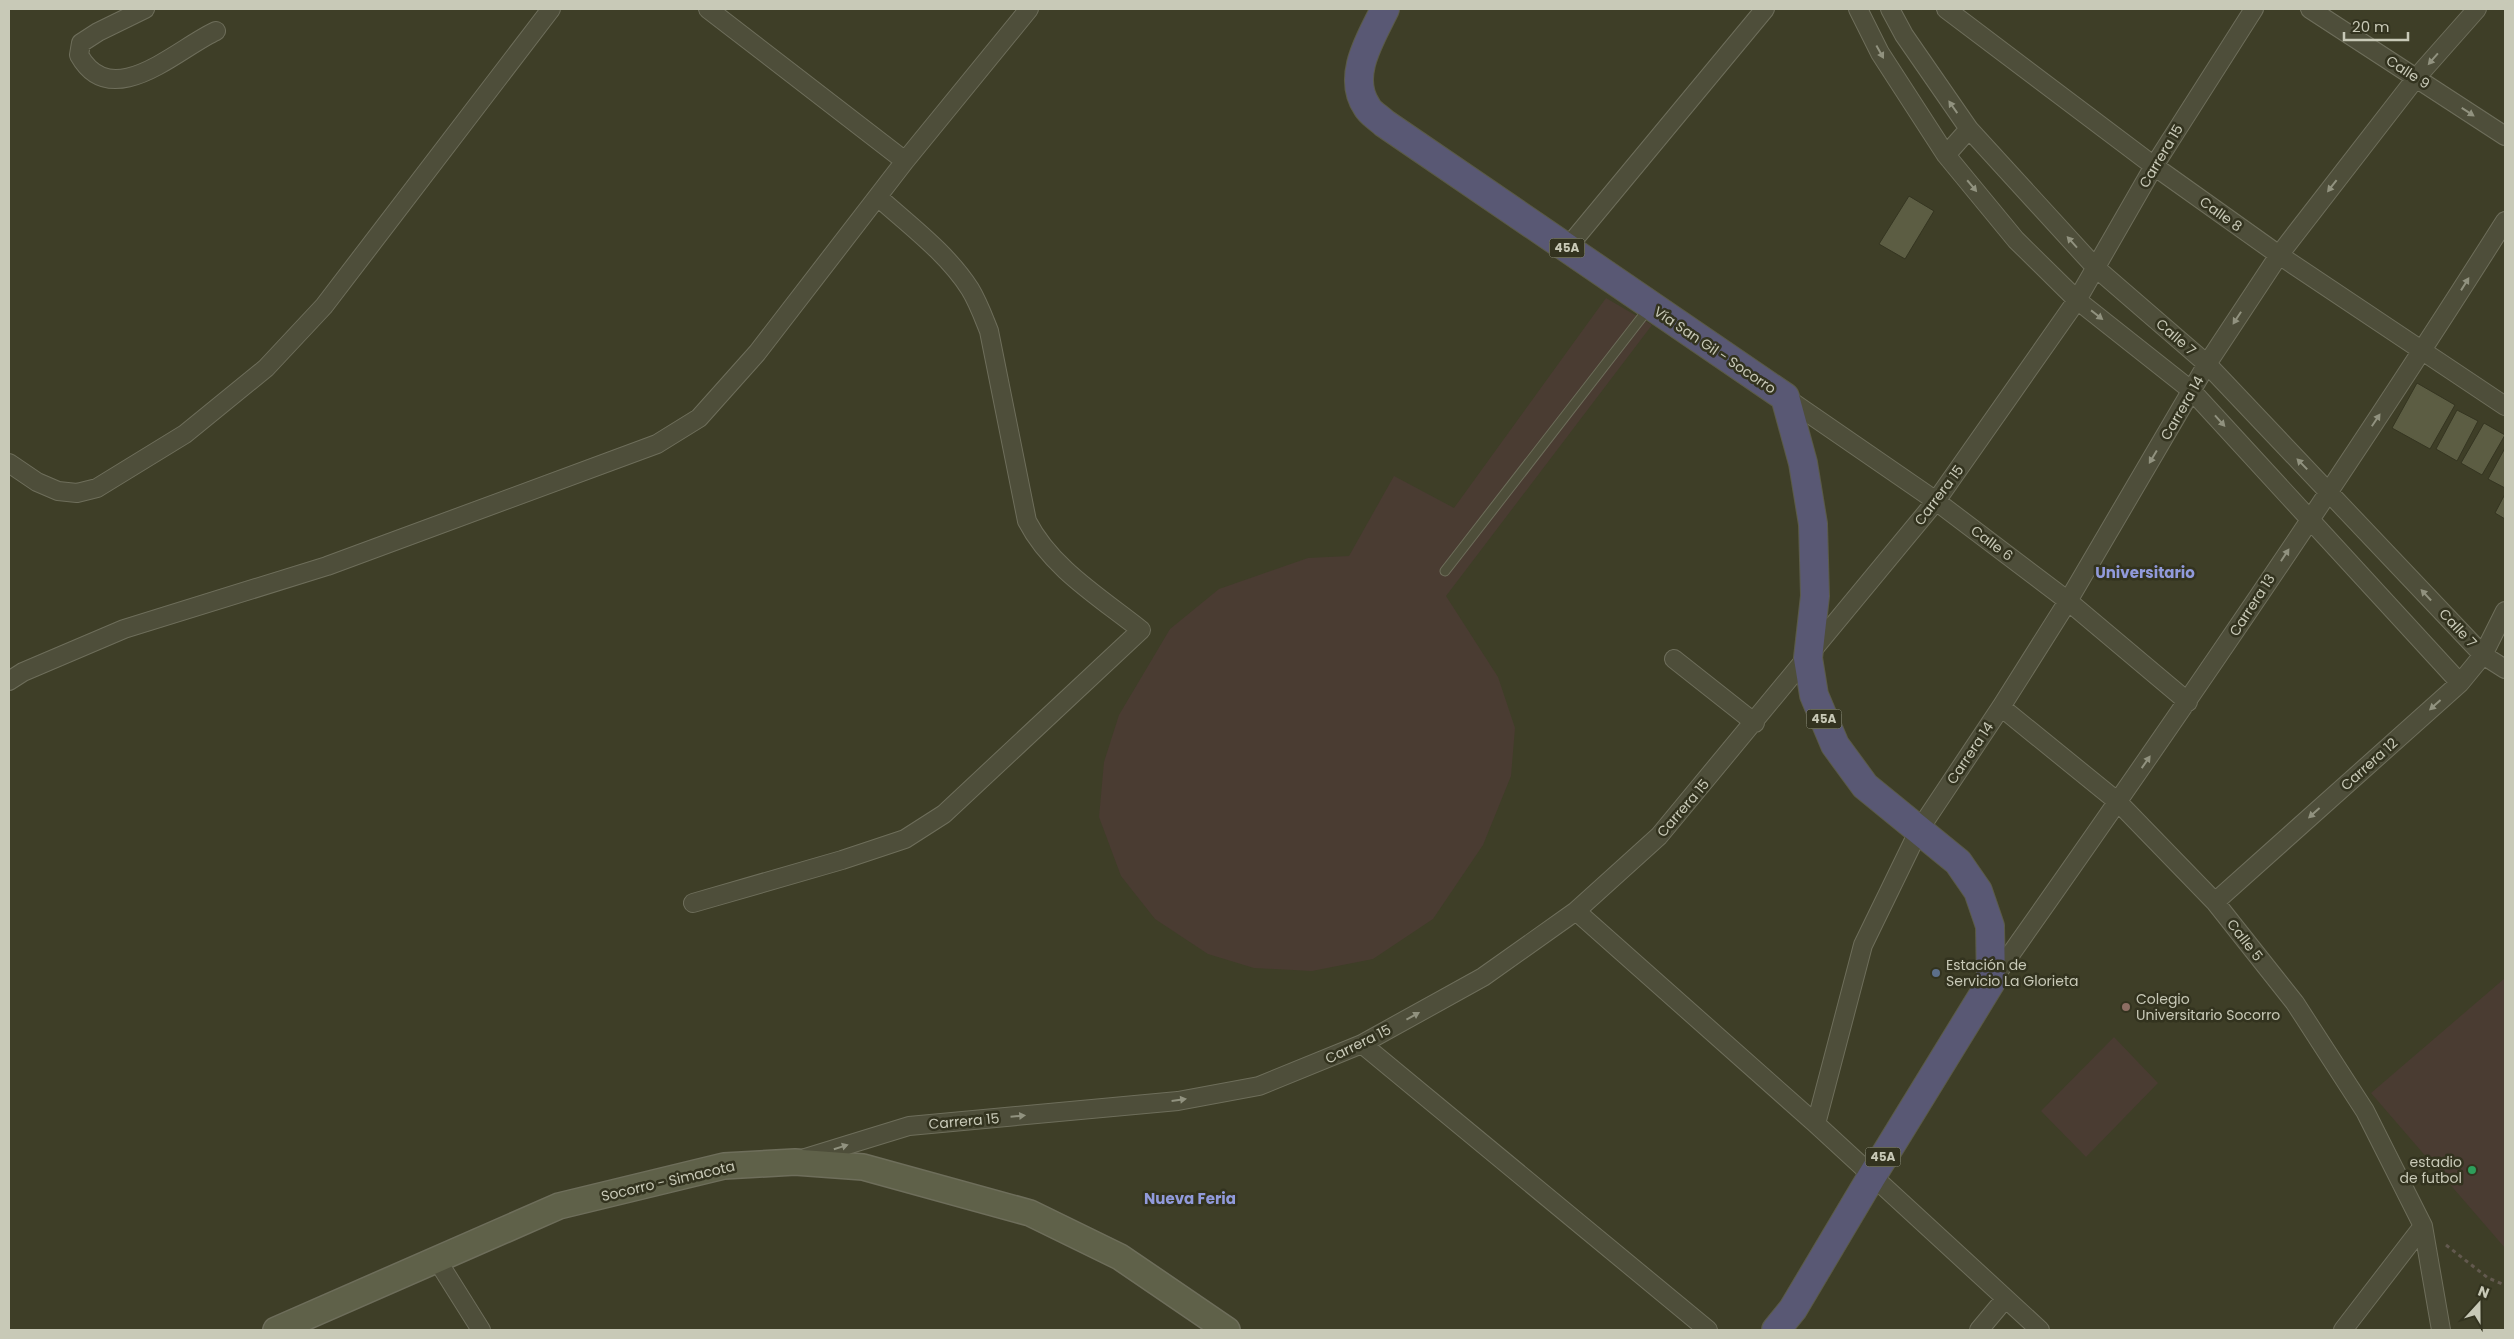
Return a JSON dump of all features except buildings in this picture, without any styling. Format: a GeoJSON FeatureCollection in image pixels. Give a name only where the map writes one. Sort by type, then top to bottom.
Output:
{"type":"FeatureCollection","features":[{"type":"Feature","properties":{"kind":"highway","name":"Vía San Gil - Socorro"},"geometry":{"type":"LineString","coordinates":[[1385,9],[1362,54],[1359,89],[1367,108],[1384,123],[1785,398],[1803,463],[1814,524],[1815,596],[1808,658],[1814,694],[1835,745],[1865,786],[1958,862],[1978,891],[1990,926],[1991,982]]}},
{"type":"Feature","properties":{"kind":"highway","name":"45A"},"geometry":{"type":"LineString","coordinates":[[1776,1330],[1794,1309],[1872,1176],[1991,982]]}},
{"type":"Feature","properties":{"kind":"street"},"geometry":{"type":"LineString","coordinates":[[145,9],[98,32],[81,43],[79,55],[89,69],[102,76],[116,79],[142,74],[185,50],[202,37],[216,31]]}},
{"type":"Feature","properties":{"kind":"street"},"geometry":{"type":"LineString","coordinates":[[9,463],[37,482],[58,491],[77,493],[97,488],[185,434],[266,368],[324,306],[551,9]]}},
{"type":"Feature","properties":{"kind":"street"},"geometry":{"type":"LineString","coordinates":[[708,9],[905,161]]}},
{"type":"Feature","properties":{"kind":"street"},"geometry":{"type":"LineString","coordinates":[[9,681],[23,672],[124,629],[328,566],[657,444],[699,418],[757,353],[905,161],[1029,9]]}},
{"type":"Feature","properties":{"kind":"street"},"geometry":{"type":"LineString","coordinates":[[1568,248],[1765,9]]}},
{"type":"Feature","properties":{"kind":"street"},"geometry":{"type":"LineString","coordinates":[[1858,9],[1880,53],[1946,155],[2016,240],[2077,300],[2192,391],[2460,683]]}},
{"type":"Feature","properties":{"kind":"street","name":"Calle 7"},"geometry":{"type":"LineString","coordinates":[[1890,9],[1904,35],[1969,129],[2096,268],[2207,364],[2483,656],[2505,669]]}},
{"type":"Feature","properties":{"kind":"street","name":"Calle 8"},"geometry":{"type":"LineString","coordinates":[[1946,9],[2154,166],[2279,255],[2505,406]]}},
{"type":"Feature","properties":{"kind":"street","name":"Carrera 15"},"geometry":{"type":"LineString","coordinates":[[795,1162],[909,1126],[1178,1101],[1259,1086],[1362,1044],[1483,977],[1576,910],[1659,836],[1755,723],[1936,501],[2077,300],[2154,166],[2254,9]]}},
{"type":"Feature","properties":{"kind":"street","name":"Calle 9"},"geometry":{"type":"LineString","coordinates":[[2310,9],[2505,136]]}},
{"type":"Feature","properties":{"kind":"street","name":"Carrera 14"},"geometry":{"type":"LineString","coordinates":[[1816,1124],[1863,945],[1919,830],[2001,707],[2068,601],[2207,364],[2279,255],[2416,78],[2476,9]]}},
{"type":"Feature","properties":{"kind":"street"},"geometry":{"type":"LineString","coordinates":[[1946,155],[1969,129]]}},
{"type":"Feature","properties":{"kind":"street"},"geometry":{"type":"LineString","coordinates":[[692,903],[842,860],[905,839],[924,828],[944,814],[1141,630],[1065,570],[1034,535],[1027,521],[989,331],[979,306],[969,287],[947,261],[878,197]]}},
{"type":"Feature","properties":{"kind":"street","name":"Carrera 13"},"geometry":{"type":"LineString","coordinates":[[1991,982],[2188,702],[2422,351],[2505,221]]}},
{"type":"Feature","properties":{"kind":"street","name":"Calle 6"},"geometry":{"type":"LineString","coordinates":[[1785,398],[1936,501],[2068,601],[2188,702]]}},
{"type":"Feature","properties":{"kind":"street","name":"Carrera 12"},"geometry":{"type":"LineString","coordinates":[[2215,902],[2460,683],[2483,656],[2505,611]]}},
{"type":"Feature","properties":{"kind":"street"},"geometry":{"type":"LineString","coordinates":[[1674,659],[1755,723]]}},
{"type":"Feature","properties":{"kind":"street","name":"Calle 5"},"geometry":{"type":"LineString","coordinates":[[2001,707],[2118,802],[2215,902],[2306,1019],[2365,1111],[2423,1226],[2441,1330]]}},
{"type":"Feature","properties":{"kind":"street"},"geometry":{"type":"LineString","coordinates":[[1576,910],[1816,1124],[2040,1330]]}},
{"type":"Feature","properties":{"kind":"street"},"geometry":{"type":"LineString","coordinates":[[1362,1044],[1708,1330]]}},
{"type":"Feature","properties":{"kind":"street","name":"Socorro - Simacota"},"geometry":{"type":"LineString","coordinates":[[276,1330],[559,1206],[724,1166],[795,1162],[863,1167],[1030,1212],[1120,1257],[1227,1330]]}},
{"type":"Feature","properties":{"kind":"street"},"geometry":{"type":"LineString","coordinates":[[2343,1330],[2423,1226]]}},
{"type":"Feature","properties":{"kind":"street"},"geometry":{"type":"LineString","coordinates":[[437,1260],[481,1330]]}},
{"type":"Feature","properties":{"kind":"street"},"geometry":{"type":"LineString","coordinates":[[1979,1330],[2005,1299]]}},
{"type":"Feature","properties":{"kind":"lane"},"geometry":{"type":"LineString","coordinates":[[1445,571],[1651,306]]}},
{"type":"Feature","properties":{"kind":"path"},"geometry":{"type":"LineString","coordinates":[[2423,1226],[2488,1278],[2505,1285]]}},
{"type":"Feature","properties":{"kind":"shaded area"},"geometry":{"type":"Polygon","coordinates":[[[1606,298],[1652,325],[1446,596],[1498,677],[1515,728],[1511,776],[1483,845],[1433,919],[1373,959],[1312,971],[1254,968],[1208,954],[1155,919],[1121,876],[1099,817],[1104,762],[1119,715],[1170,629],[1219,589],[1308,558],[1349,556],[1394,476],[1454,508],[1606,298]]]}},
{"type":"Feature","properties":{"kind":"shaded area","name":"estadio de futbol"},"geometry":{"type":"Polygon","coordinates":[[[2505,978],[2505,1248],[2371,1093],[2505,978]]]}},
{"type":"Feature","properties":{"kind":"shaded area"},"geometry":{"type":"Polygon","coordinates":[[[2114,1037],[2158,1083],[2086,1157],[2041,1111],[2114,1037]]]}},
{"type":"Feature","properties":{"kind":"place","name":"Estación de Servicio La Glorieta"},"geometry":{"type":"Point","coordinates":[1936,973]}},
{"type":"Feature","properties":{"kind":"place","name":"Colegio Universitario Socorro"},"geometry":{"type":"Point","coordinates":[2126,1007]}},
{"type":"Feature","properties":{"kind":"place","name":"estadio de futbol"},"geometry":{"type":"Point","coordinates":[2472,1170]}},
{"type":"Feature","properties":{"kind":"district","name":"Universitario"},"geometry":{"type":"Point","coordinates":[2145,573]}},
{"type":"Feature","properties":{"kind":"district","name":"Nueva Feria"},"geometry":{"type":"Point","coordinates":[1190,1199]}}]}
